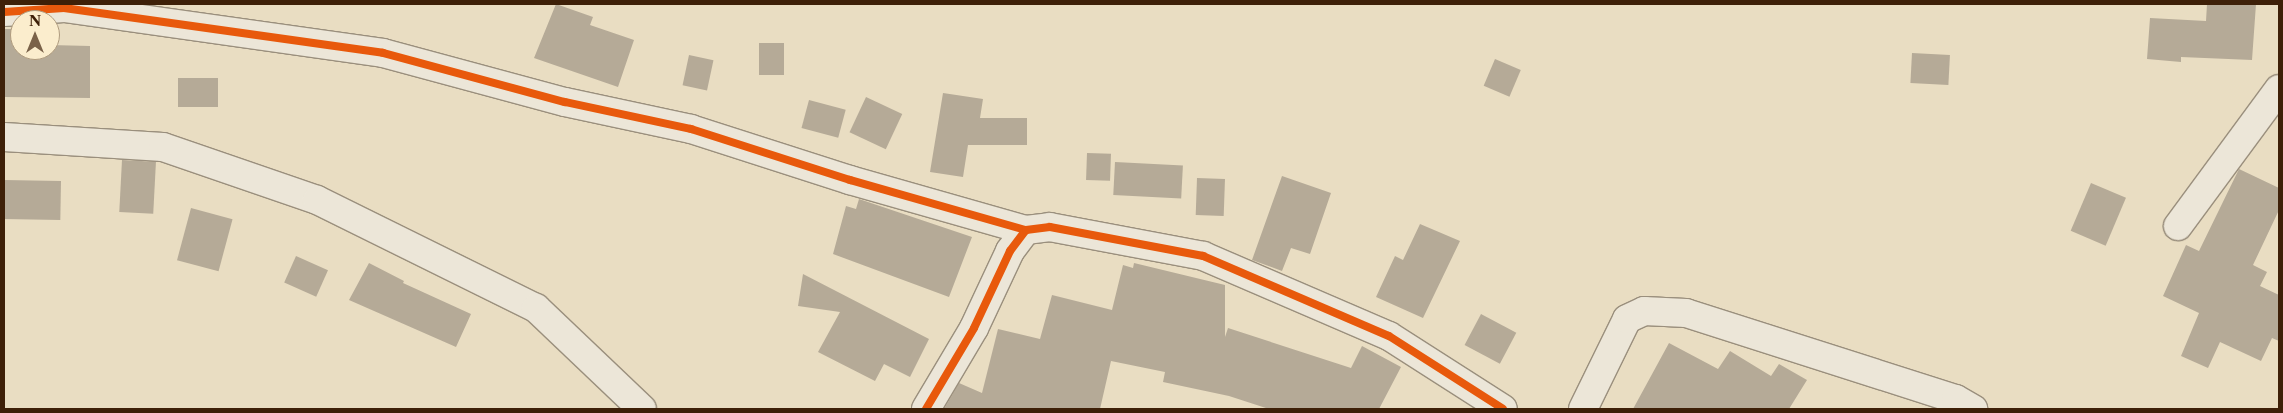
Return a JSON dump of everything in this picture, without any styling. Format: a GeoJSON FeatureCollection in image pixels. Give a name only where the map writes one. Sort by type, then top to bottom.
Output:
{"type":"FeatureCollection","features":[{"type":"Feature","properties":{"kind":"street"},"geometry":{"type":"LineString","coordinates":[[4,12],[64,8],[382,54],[565,102],[691,129],[850,180],[1026,230],[1050,227],[1203,256],[1389,336],[1503,409]]}},
{"type":"Feature","properties":{"kind":"street"},"geometry":{"type":"LineString","coordinates":[[2178,226],[2279,90]]}},
{"type":"Feature","properties":{"kind":"street"},"geometry":{"type":"LineString","coordinates":[[4,136],[163,147],[317,200],[536,308],[642,409]]}},
{"type":"Feature","properties":{"kind":"street"},"geometry":{"type":"LineString","coordinates":[[926,409],[974,328],[1010,251],[1026,230]]}},
{"type":"Feature","properties":{"kind":"street"},"geometry":{"type":"LineString","coordinates":[[1583,409],[1627,319],[1644,311],[1686,313],[1956,399],[1973,409]]}},
{"type":"Feature","properties":{"kind":"building"},"geometry":{"type":"Polygon","coordinates":[[[556,4],[593,17],[590,25],[634,40],[618,87],[534,58],[556,4]]]}},
{"type":"Feature","properties":{"kind":"building"},"geometry":{"type":"Polygon","coordinates":[[[2207,4],[2256,4],[2252,60],[2181,57],[2181,62],[2147,59],[2150,18],[2206,21],[2207,4]]]}},
{"type":"Feature","properties":{"kind":"building"},"geometry":{"type":"Polygon","coordinates":[[[4,29],[10,29],[10,60],[60,60],[60,45],[90,46],[90,98],[4,97],[4,29]]]}},
{"type":"Feature","properties":{"kind":"building"},"geometry":{"type":"Polygon","coordinates":[[[759,43],[784,43],[784,75],[759,75],[759,43]]]}},
{"type":"Feature","properties":{"kind":"building"},"geometry":{"type":"Polygon","coordinates":[[[1912,53],[1950,55],[1948,85],[1910,83],[1912,53]]]}},
{"type":"Feature","properties":{"kind":"building"},"geometry":{"type":"Polygon","coordinates":[[[689,55],[713,60],[707,91],[683,85],[689,55]]]}},
{"type":"Feature","properties":{"kind":"building"},"geometry":{"type":"Polygon","coordinates":[[[1495,59],[1521,70],[1509,97],[1484,86],[1495,59]]]}},
{"type":"Feature","properties":{"kind":"building"},"geometry":{"type":"Polygon","coordinates":[[[178,78],[218,78],[218,107],[178,107],[178,78]]]}},
{"type":"Feature","properties":{"kind":"building"},"geometry":{"type":"Polygon","coordinates":[[[943,93],[983,99],[980,118],[1027,118],[1027,145],[968,145],[963,177],[930,172],[943,93]]]}},
{"type":"Feature","properties":{"kind":"building"},"geometry":{"type":"Polygon","coordinates":[[[866,97],[902,114],[886,149],[850,132],[866,97]]]}},
{"type":"Feature","properties":{"kind":"building"},"geometry":{"type":"Polygon","coordinates":[[[809,100],[846,110],[838,138],[801,128],[809,100]]]}},
{"type":"Feature","properties":{"kind":"building"},"geometry":{"type":"Polygon","coordinates":[[[1087,153],[1111,154],[1110,181],[1086,180],[1087,153]]]}},
{"type":"Feature","properties":{"kind":"building"},"geometry":{"type":"Polygon","coordinates":[[[122,160],[156,162],[153,214],[119,212],[122,160]]]}},
{"type":"Feature","properties":{"kind":"building"},"geometry":{"type":"Polygon","coordinates":[[[1115,162],[1183,166],[1181,199],[1113,195],[1115,162]]]}},
{"type":"Feature","properties":{"kind":"building"},"geometry":{"type":"Polygon","coordinates":[[[2239,169],[2279,188],[2279,210],[2253,265],[2267,272],[2260,286],[2279,295],[2279,341],[2272,338],[2261,361],[2220,342],[2208,368],[2181,356],[2199,313],[2163,296],[2186,245],[2199,251],[2239,169]]]}},
{"type":"Feature","properties":{"kind":"building"},"geometry":{"type":"Polygon","coordinates":[[[1282,176],[1331,193],[1310,254],[1291,248],[1282,271],[1252,260],[1282,176]]]}},
{"type":"Feature","properties":{"kind":"building"},"geometry":{"type":"Polygon","coordinates":[[[1197,178],[1225,179],[1224,216],[1196,215],[1197,178]]]}},
{"type":"Feature","properties":{"kind":"building"},"geometry":{"type":"Polygon","coordinates":[[[4,180],[61,181],[60,220],[4,219],[4,180]]]}},
{"type":"Feature","properties":{"kind":"building"},"geometry":{"type":"Polygon","coordinates":[[[2091,183],[2126,198],[2106,246],[2071,231],[2091,183]]]}},
{"type":"Feature","properties":{"kind":"building"},"geometry":{"type":"Polygon","coordinates":[[[859,199],[972,237],[949,297],[833,254],[846,206],[856,209],[859,199]]]}},
{"type":"Feature","properties":{"kind":"building"},"geometry":{"type":"Polygon","coordinates":[[[191,208],[233,219],[219,271],[177,260],[191,208]]]}},
{"type":"Feature","properties":{"kind":"building"},"geometry":{"type":"Polygon","coordinates":[[[1420,224],[1460,241],[1423,318],[1376,297],[1395,256],[1403,260],[1420,224]]]}},
{"type":"Feature","properties":{"kind":"building"},"geometry":{"type":"Polygon","coordinates":[[[296,256],[328,270],[316,297],[284,282],[296,256]]]}},
{"type":"Feature","properties":{"kind":"building"},"geometry":{"type":"Polygon","coordinates":[[[369,263],[404,281],[403,283],[471,314],[456,347],[349,300],[369,263]]]}},
{"type":"Feature","properties":{"kind":"building"},"geometry":{"type":"Polygon","coordinates":[[[1134,263],[1225,285],[1225,337],[1228,328],[1351,368],[1362,346],[1401,367],[1379,409],[1269,409],[1229,396],[1163,382],[1165,372],[1111,361],[1100,409],[944,409],[959,383],[982,393],[998,329],[1040,339],[1052,295],[1112,310],[1123,265],[1133,268],[1134,263]]]}},
{"type":"Feature","properties":{"kind":"building"},"geometry":{"type":"Polygon","coordinates":[[[803,274],[929,339],[910,377],[884,364],[875,381],[818,352],[840,312],[798,306],[803,274]]]}},
{"type":"Feature","properties":{"kind":"building"},"geometry":{"type":"Polygon","coordinates":[[[1481,314],[1516,333],[1500,364],[1465,345],[1481,314]]]}},
{"type":"Feature","properties":{"kind":"building"},"geometry":{"type":"Polygon","coordinates":[[[1669,343],[1718,369],[1730,351],[1771,376],[1779,364],[1807,380],[1789,409],[1633,409],[1669,343]]]}},
{"type":"Feature","properties":{"kind":"cycle path"},"geometry":{"type":"LineString","coordinates":[[4,12],[64,8],[383,53],[565,102],[691,129],[850,180],[1026,230]]}},
{"type":"Feature","properties":{"kind":"cycle path"},"geometry":{"type":"LineString","coordinates":[[926,409],[974,328],[1010,251],[1026,230],[1050,227],[1203,256],[1389,336],[1503,409]]}}]}
